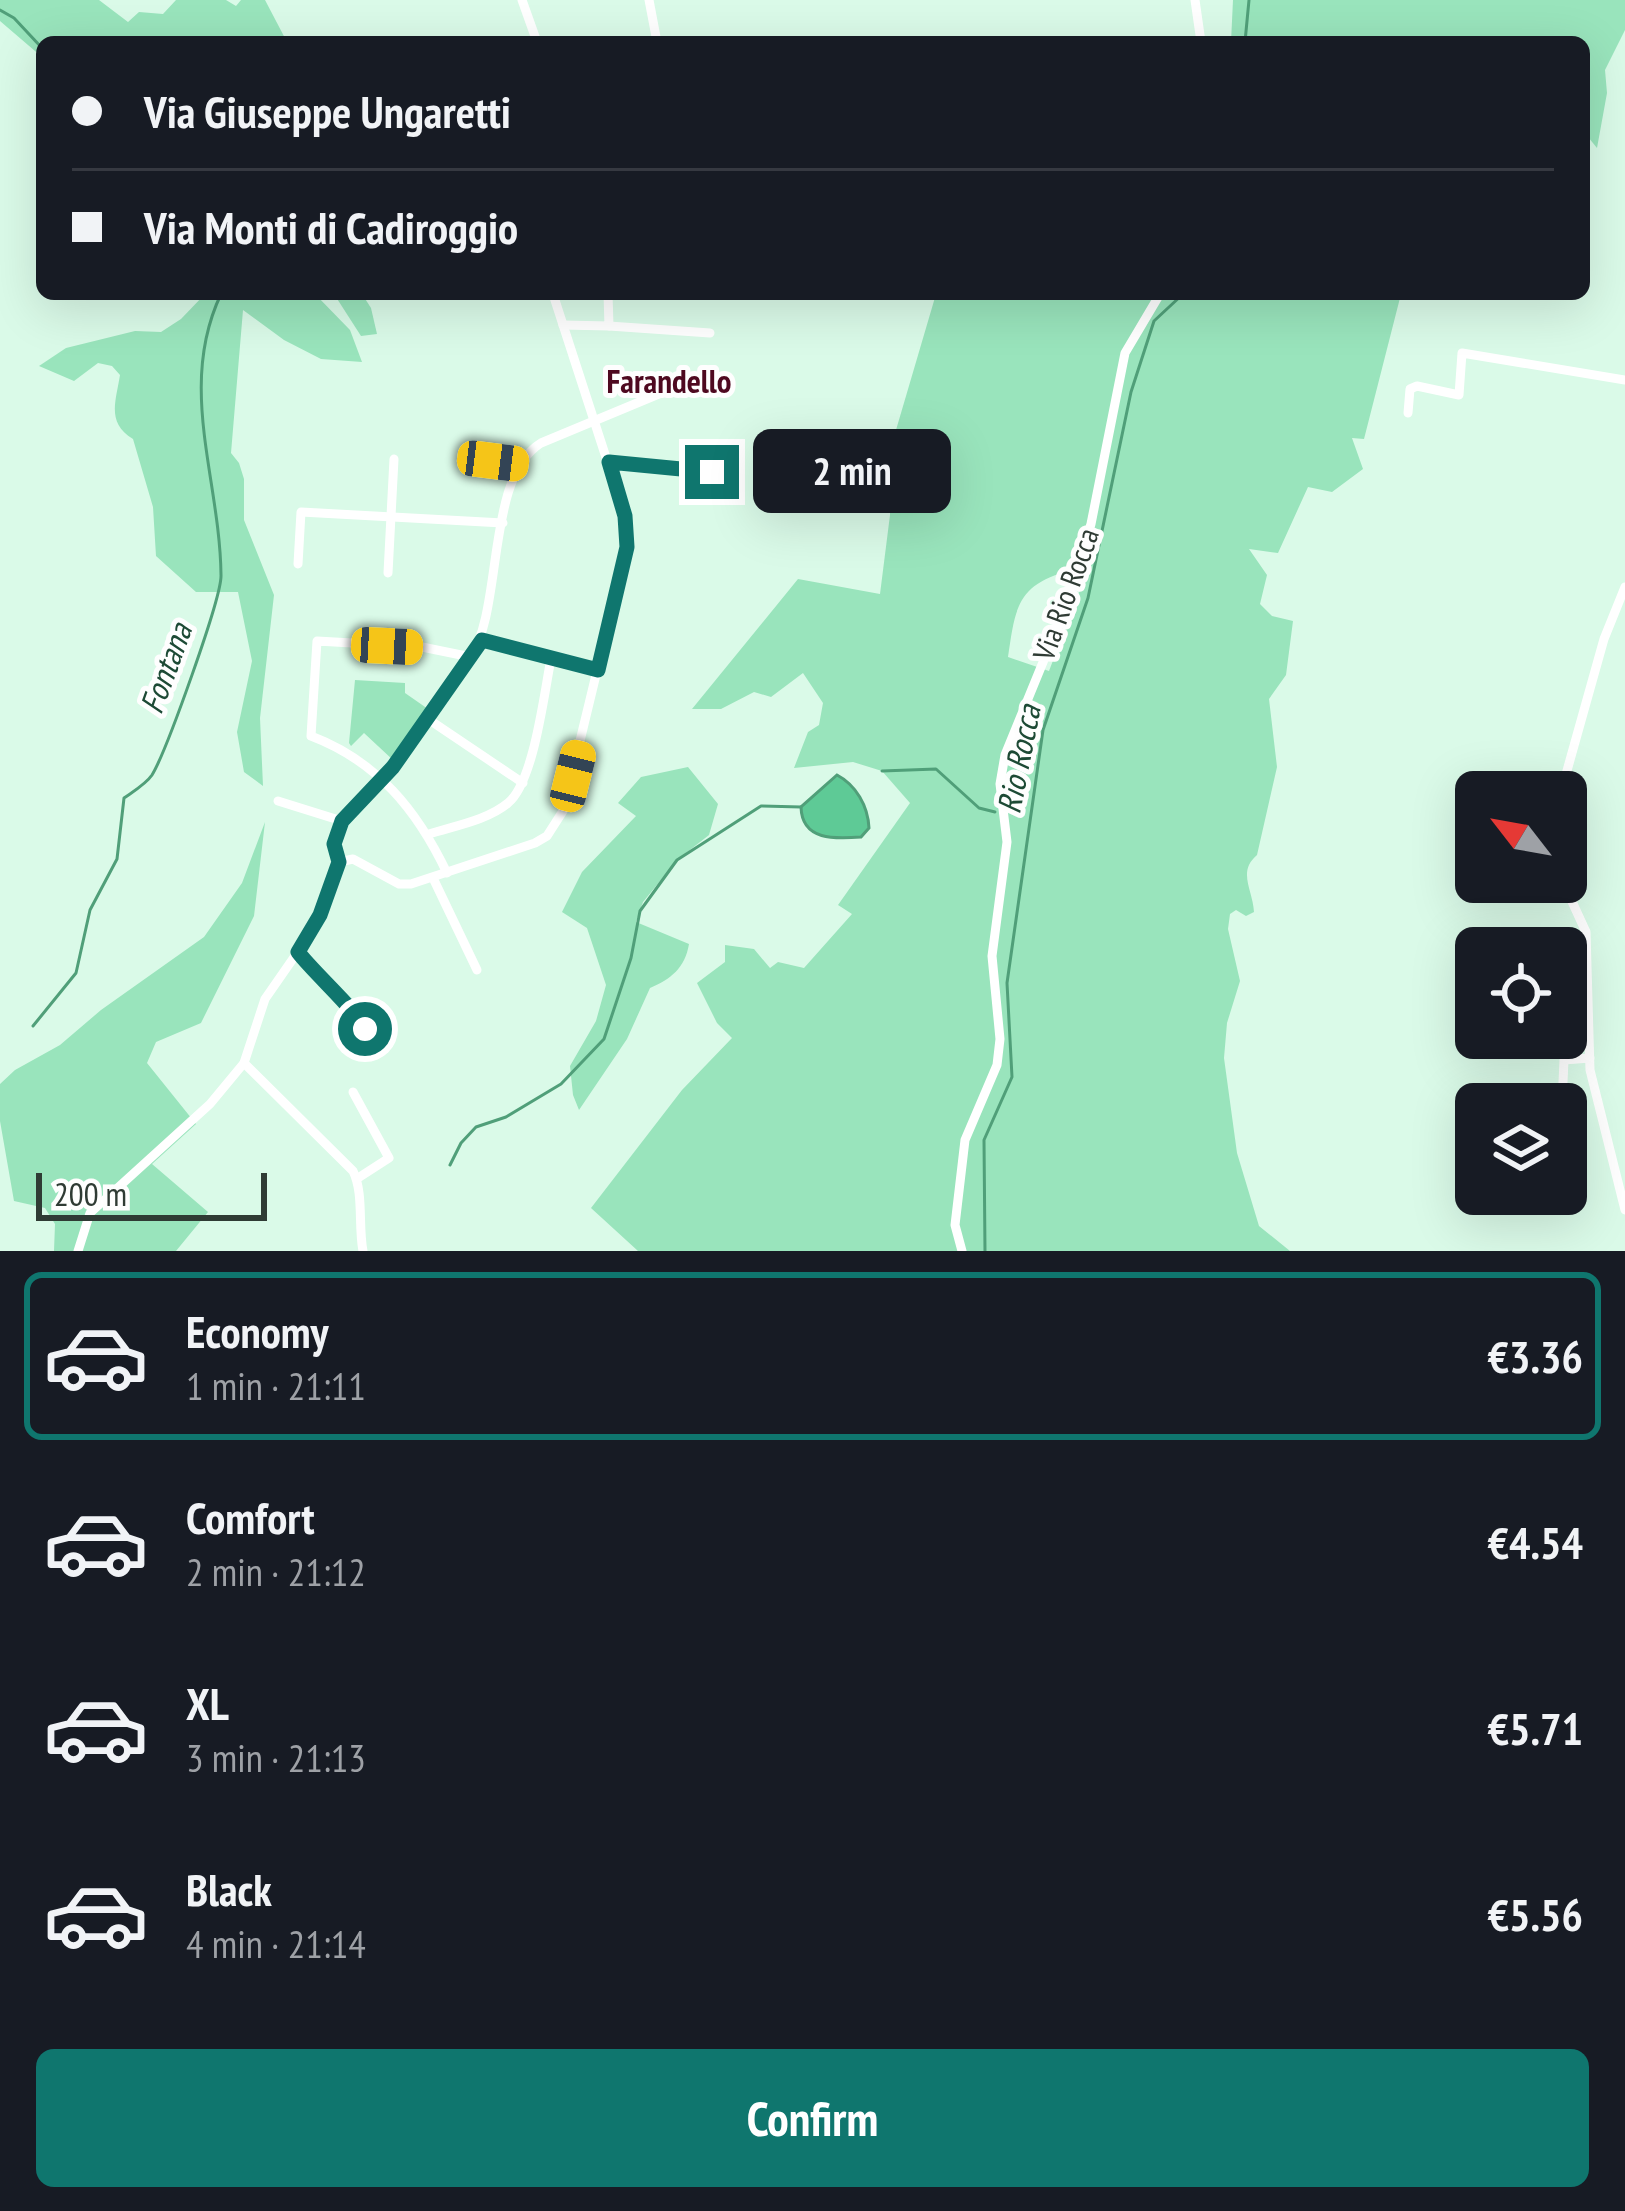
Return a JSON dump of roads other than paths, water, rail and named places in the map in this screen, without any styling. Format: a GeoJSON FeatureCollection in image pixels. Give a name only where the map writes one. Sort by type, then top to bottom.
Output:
{"type":"FeatureCollection","features":[{"type":"Feature","properties":{"kind":"street"},"geometry":{"type":"LineString","coordinates":[[522,0],[535,36]]}},
{"type":"Feature","properties":{"kind":"street"},"geometry":{"type":"LineString","coordinates":[[649,0],[656,36]]}},
{"type":"Feature","properties":{"kind":"street"},"geometry":{"type":"LineString","coordinates":[[1196,0],[1201,36]]}},
{"type":"Feature","properties":{"kind":"street"},"geometry":{"type":"LineString","coordinates":[[339,862],[353,859],[399,884],[434,878],[535,843],[558,824],[627,547],[625,516],[555,300]]}},
{"type":"Feature","properties":{"kind":"street"},"geometry":{"type":"LineString","coordinates":[[608,300],[609,326]]}},
{"type":"Feature","properties":{"kind":"street","name":"Via Rio Rocca"},"geometry":{"type":"LineString","coordinates":[[962,1251],[956,1225],[965,1140],[997,1065],[1000,1039],[992,956],[1007,842],[1000,784],[1005,755],[1057,628],[1090,524],[1125,353],[1156,300]]}},
{"type":"Feature","properties":{"kind":"street"},"geometry":{"type":"LineString","coordinates":[[563,325],[710,333]]}},
{"type":"Feature","properties":{"kind":"street"},"geometry":{"type":"LineString","coordinates":[[1408,413],[1410,388],[1459,395],[1462,353],[1625,380]]}},
{"type":"Feature","properties":{"kind":"street"},"geometry":{"type":"LineString","coordinates":[[78,1251],[90,1213],[210,1104],[244,1063],[266,999],[320,915],[339,862],[334,844],[342,821],[381,781],[482,640],[493,563],[520,464],[541,443],[714,371]]}},
{"type":"Feature","properties":{"kind":"street"},"geometry":{"type":"LineString","coordinates":[[466,457],[520,464]]}},
{"type":"Feature","properties":{"kind":"street"},"geometry":{"type":"LineString","coordinates":[[388,573],[394,458]]}},
{"type":"Feature","properties":{"kind":"street"},"geometry":{"type":"LineString","coordinates":[[609,462],[712,472]]}},
{"type":"Feature","properties":{"kind":"street"},"geometry":{"type":"LineString","coordinates":[[298,564],[301,512],[503,523]]}},
{"type":"Feature","properties":{"kind":"street"},"geometry":{"type":"LineString","coordinates":[[1567,771],[1604,639],[1625,587]]}},
{"type":"Feature","properties":{"kind":"street"},"geometry":{"type":"LineString","coordinates":[[482,640],[598,670]]}},
{"type":"Feature","properties":{"kind":"street"},"geometry":{"type":"LineString","coordinates":[[447,873],[414,810],[344,748],[311,736],[317,641],[422,647],[471,657]]}},
{"type":"Feature","properties":{"kind":"street"},"geometry":{"type":"LineString","coordinates":[[429,834],[510,802],[523,783],[551,659]]}},
{"type":"Feature","properties":{"kind":"street"},"geometry":{"type":"LineString","coordinates":[[428,719],[523,783]]}},
{"type":"Feature","properties":{"kind":"street"},"geometry":{"type":"LineString","coordinates":[[278,801],[342,821]]}},
{"type":"Feature","properties":{"kind":"street"},"geometry":{"type":"LineString","coordinates":[[434,878],[477,970]]}},
{"type":"Feature","properties":{"kind":"street"},"geometry":{"type":"LineString","coordinates":[[1573,903],[1586,932],[1590,1058],[1608,1154],[1625,1210]]}},
{"type":"Feature","properties":{"kind":"street"},"geometry":{"type":"LineString","coordinates":[[298,952],[363,1022]]}},
{"type":"Feature","properties":{"kind":"street"},"geometry":{"type":"LineString","coordinates":[[1563,1083],[1564,1060],[1590,1058]]}},
{"type":"Feature","properties":{"kind":"street"},"geometry":{"type":"LineString","coordinates":[[244,1063],[358,1178],[357,1214],[364,1251]]}},
{"type":"Feature","properties":{"kind":"street"},"geometry":{"type":"LineString","coordinates":[[352,1092],[389,1158],[358,1178]]}},
{"type":"Feature","properties":{"kind":"waterway","name":"Rio Rocca"},"geometry":{"type":"LineString","coordinates":[[1246,36],[1249,0]]}},
{"type":"Feature","properties":{"kind":"waterway"},"geometry":{"type":"LineString","coordinates":[[0,10],[36,42]]}},
{"type":"Feature","properties":{"kind":"waterway","name":"Fontana"},"geometry":{"type":"LineString","coordinates":[[33,1026],[76,973],[90,910],[117,859],[124,798],[149,778],[159,761],[219,589],[219,539],[201,398],[208,329],[219,300]]}},
{"type":"Feature","properties":{"kind":"waterway","name":"Rio Rocca"},"geometry":{"type":"LineString","coordinates":[[985,1251],[984,1140],[1012,1077],[1007,983],[1043,730],[1088,598],[1131,392],[1154,321],[1177,300]]}},
{"type":"Feature","properties":{"kind":"waterway"},"geometry":{"type":"LineString","coordinates":[[882,771],[936,769],[979,808],[995,812]]}},
{"type":"Feature","properties":{"kind":"waterway"},"geometry":{"type":"LineString","coordinates":[[450,1165],[476,1127],[506,1117],[561,1084],[604,1039],[631,958],[640,911],[677,860],[761,806],[801,807]]}},
{"type":"Feature","properties":{"kind":"district","name":"Farandello"},"geometry":{"type":"Point","coordinates":[669,380]}}]}
